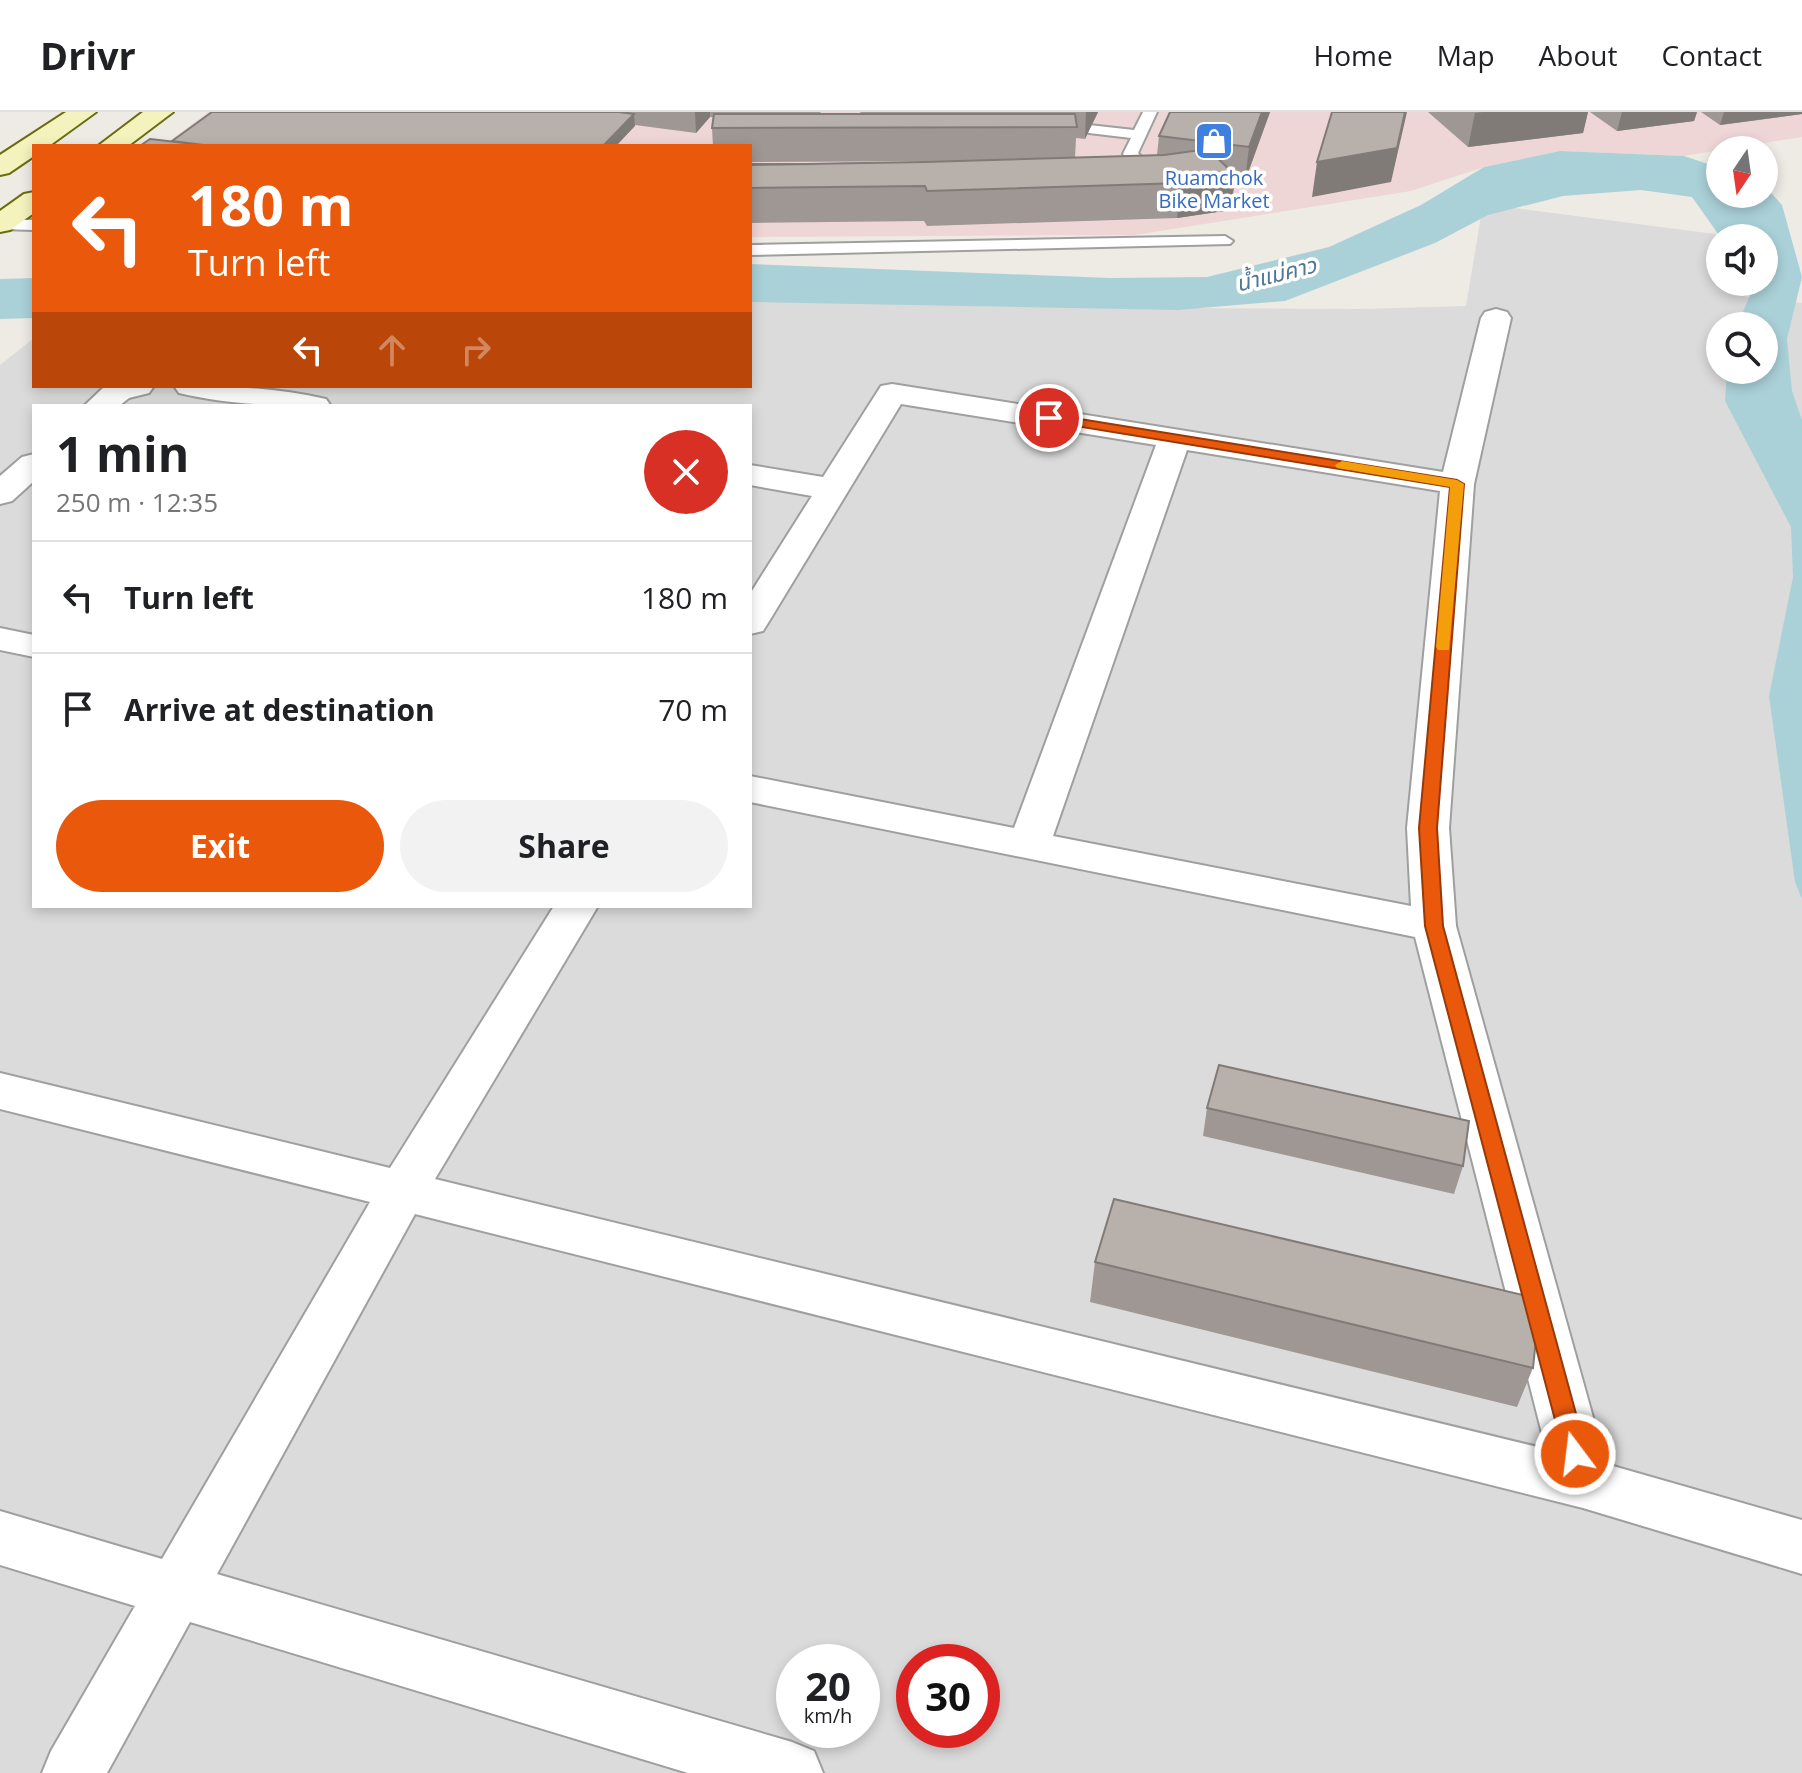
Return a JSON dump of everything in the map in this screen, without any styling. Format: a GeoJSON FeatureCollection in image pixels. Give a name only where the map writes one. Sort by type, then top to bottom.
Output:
{"type":"FeatureCollection","features":[{"type":"Feature","properties":{"kind":"main road"},"geometry":{"type":"LineString","coordinates":[[35,144],[83,112]]}},
{"type":"Feature","properties":{"kind":"main road"},"geometry":{"type":"LineString","coordinates":[[114,144],[160,112]]}},
{"type":"Feature","properties":{"kind":"main road"},"geometry":{"type":"LineString","coordinates":[[0,167],[32,146]]}},
{"type":"Feature","properties":{"kind":"main road"},"geometry":{"type":"LineString","coordinates":[[0,224],[32,201]]}},
{"type":"Feature","properties":{"kind":"street"},"geometry":{"type":"LineString","coordinates":[[1496,318],[1457,484],[1428,828],[1434,926],[1583,1483]]}},
{"type":"Feature","properties":{"kind":"street"},"geometry":{"type":"LineString","coordinates":[[102,404],[118,391],[130,388]]}},
{"type":"Feature","properties":{"kind":"street"},"geometry":{"type":"LineString","coordinates":[[202,388],[302,404]]}},
{"type":"Feature","properties":{"kind":"street"},"geometry":{"type":"LineString","coordinates":[[752,620],[892,393],[1457,484]]}},
{"type":"Feature","properties":{"kind":"street"},"geometry":{"type":"LineString","coordinates":[[1029,844],[1175,438]]}},
{"type":"Feature","properties":{"kind":"street"},"geometry":{"type":"LineString","coordinates":[[0,494],[32,466]]}},
{"type":"Feature","properties":{"kind":"street"},"geometry":{"type":"LineString","coordinates":[[752,475],[833,489]]}},
{"type":"Feature","properties":{"kind":"street"},"geometry":{"type":"LineString","coordinates":[[0,639],[32,646]]}},
{"type":"Feature","properties":{"kind":"street"},"geometry":{"type":"LineString","coordinates":[[752,789],[1434,926]]}},
{"type":"Feature","properties":{"kind":"street"},"geometry":{"type":"LineString","coordinates":[[73,1773],[403,1189],[575,908]]}},
{"type":"Feature","properties":{"kind":"street"},"geometry":{"type":"LineString","coordinates":[[0,1091],[1583,1483],[1802,1547]]}},
{"type":"Feature","properties":{"kind":"street"},"geometry":{"type":"LineString","coordinates":[[0,1538],[792,1773]]}},
{"type":"Feature","properties":{"kind":"lane"},"geometry":{"type":"LineString","coordinates":[[1138,178],[1128,170],[1146,162],[1130,154],[1150,112]]}},
{"type":"Feature","properties":{"kind":"lane"},"geometry":{"type":"LineString","coordinates":[[1089,129],[1139,135]]}},
{"type":"Feature","properties":{"kind":"lane"},"geometry":{"type":"LineString","coordinates":[[0,224],[32,225]]}},
{"type":"Feature","properties":{"kind":"lane"},"geometry":{"type":"LineString","coordinates":[[752,250],[1225,241]]}},
{"type":"Feature","properties":{"kind":"shaded area"},"geometry":{"type":"Polygon","coordinates":[[[208,112],[1802,112],[1802,137],[1778,141],[1778,136],[1706,136],[1706,152],[1684,156],[1560,151],[1484,167],[1411,191],[1135,235],[752,237],[752,144],[166,144],[208,112]]]}},
{"type":"Feature","properties":{"kind":"shaded area"},"geometry":{"type":"Polygon","coordinates":[[[1483,204],[1706,233],[1706,296],[1745,296],[1802,303],[1802,1773],[0,1773],[0,365],[32,340],[32,388],[752,388],[752,297],[1007,307],[1360,309],[1466,306],[1483,204]]]}},
{"type":"Feature","properties":{"kind":"water","name":"น้ำแม่คาว"},"geometry":{"type":"Polygon","coordinates":[[[1560,151],[1684,156],[1706,163],[1706,208],[1778,208],[1778,201],[1782,205],[1802,277],[1787,339],[1792,391],[1802,420],[1802,899],[1795,882],[1769,696],[1793,577],[1791,527],[1725,401],[1726,384],[1778,384],[1778,312],[1743,312],[1750,296],[1778,296],[1778,224],[1711,224],[1692,197],[1641,190],[1563,196],[1488,215],[1435,243],[1285,301],[1178,310],[752,302],[752,264],[1110,278],[1207,277],[1329,247],[1421,205],[1484,167],[1560,151]]]}},
{"type":"Feature","properties":{"kind":"water"},"geometry":{"type":"Polygon","coordinates":[[[32,278],[32,318],[0,319],[0,279],[32,278]]]}},
{"type":"Feature","properties":{"kind":"building"},"geometry":{"type":"Polygon","coordinates":[[[212,112],[634,114],[605,144],[195,144],[172,141],[212,112]]]}},
{"type":"Feature","properties":{"kind":"building"},"geometry":{"type":"Polygon","coordinates":[[[1170,112],[1262,112],[1249,147],[1159,136],[1170,112]]]}},
{"type":"Feature","properties":{"kind":"building"},"geometry":{"type":"Polygon","coordinates":[[[1332,112],[1405,112],[1397,148],[1317,162],[1332,112]]]}},
{"type":"Feature","properties":{"kind":"building"},"geometry":{"type":"Polygon","coordinates":[[[714,114],[1075,114],[1077,127],[712,128],[714,114]]]}},
{"type":"Feature","properties":{"kind":"building"},"geometry":{"type":"Polygon","coordinates":[[[150,139],[194,144],[143,144],[150,139]]]}},
{"type":"Feature","properties":{"kind":"building"},"geometry":{"type":"Polygon","coordinates":[[[1208,149],[1235,175],[1181,183],[927,191],[925,186],[752,188],[752,165],[1164,155],[1208,149]]]}},
{"type":"Feature","properties":{"kind":"building"},"geometry":{"type":"Polygon","coordinates":[[[1219,1065],[1469,1121],[1463,1166],[1207,1108],[1219,1065]]]}},
{"type":"Feature","properties":{"kind":"building"},"geometry":{"type":"Polygon","coordinates":[[[1114,1199],[1540,1299],[1533,1368],[1095,1262],[1114,1199]]]}},
{"type":"Feature","properties":{"kind":"slow traffic"},"geometry":{"type":"LineString","coordinates":[[1342,465],[1457,484],[1443,647]]}},
{"type":"Feature","properties":{"kind":"place","name":"Ruamchok Bike Market"},"geometry":{"type":"Point","coordinates":[1214,141]}},
{"type":"Feature","properties":{"kind":"route"},"geometry":{"type":"LineString","coordinates":[[1049,418],[1457,484],[1428,828],[1434,926],[1575,1454]]}}]}
